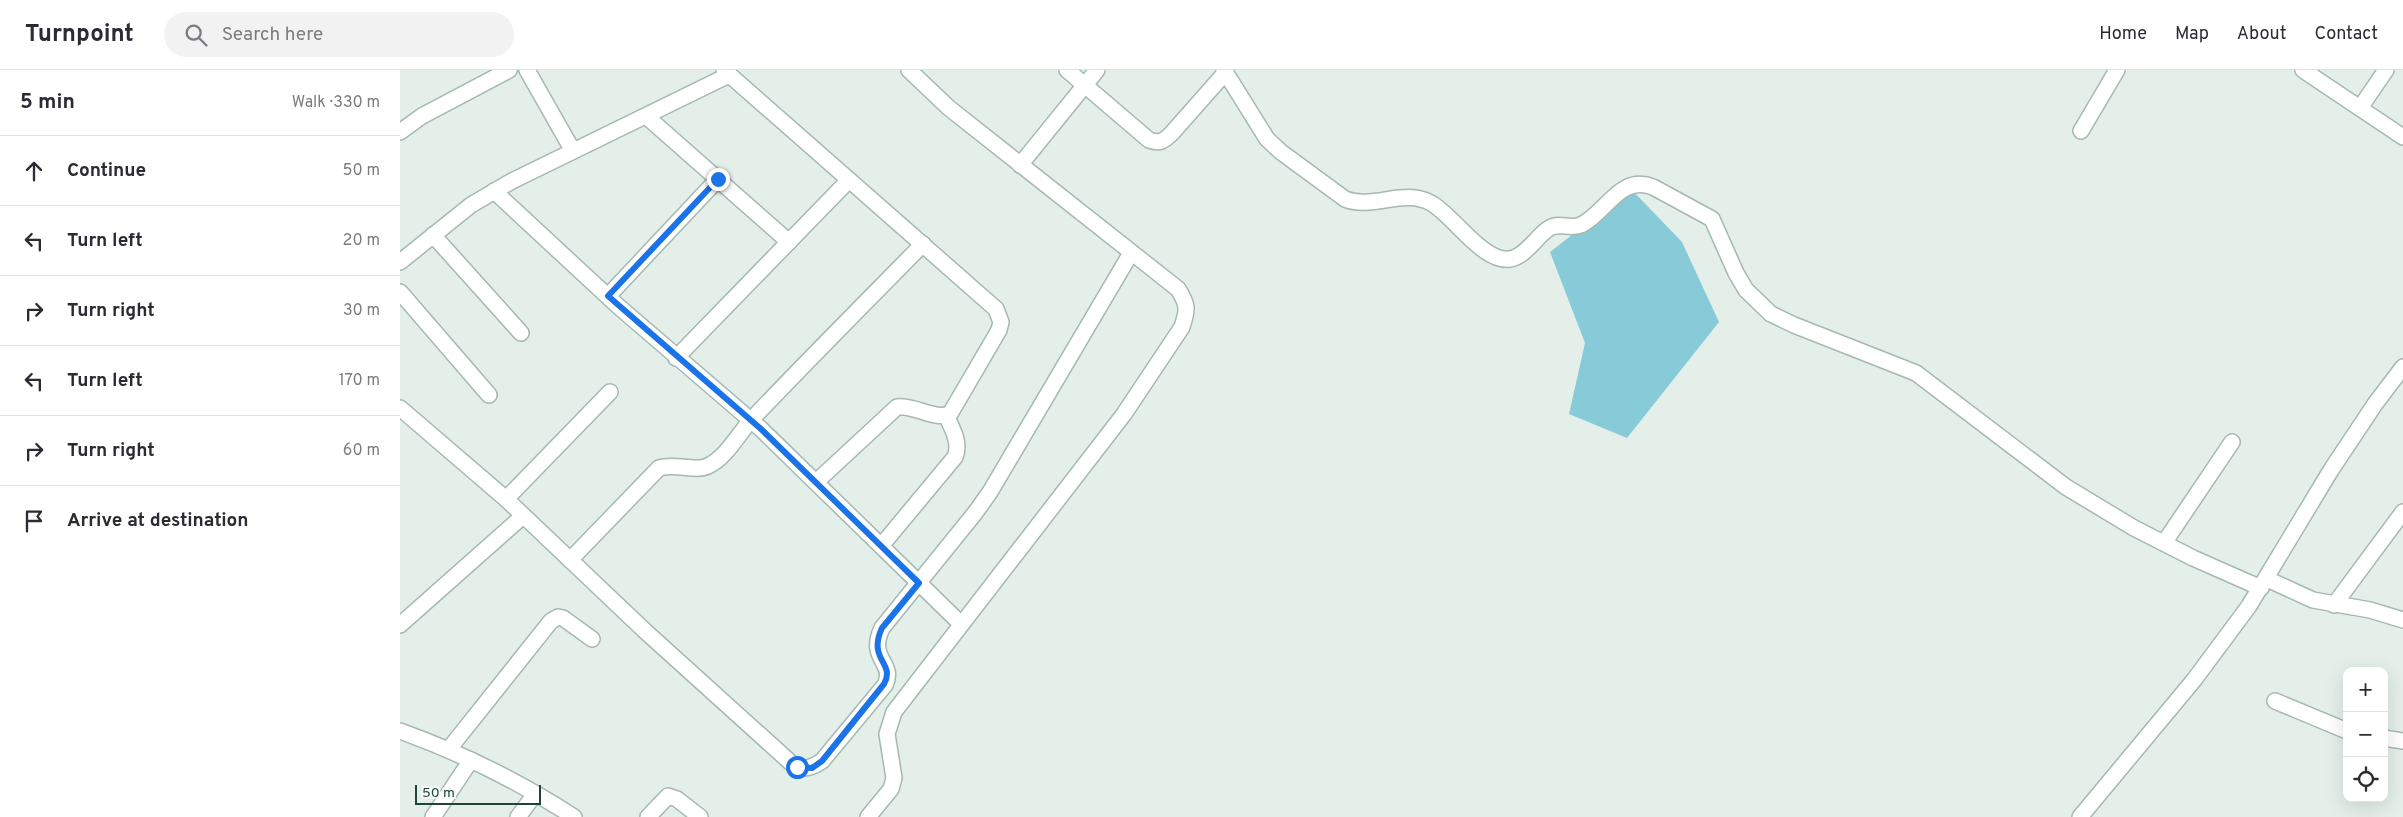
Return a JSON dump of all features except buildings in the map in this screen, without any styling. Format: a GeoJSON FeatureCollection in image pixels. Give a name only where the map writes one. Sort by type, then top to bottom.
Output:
{"type":"FeatureCollection","features":[{"type":"Feature","properties":{"kind":"street"},"geometry":{"type":"LineString","coordinates":[[400,132],[422,116],[510,70]]}},
{"type":"Feature","properties":{"kind":"street"},"geometry":{"type":"LineString","coordinates":[[527,70],[573,151]]}},
{"type":"Feature","properties":{"kind":"street"},"geometry":{"type":"LineString","coordinates":[[868,817],[891,789],[894,778],[887,734],[894,712],[960,623],[1124,414],[1182,327],[1187,312],[1186,302],[1178,289],[949,108],[909,70]]}},
{"type":"Feature","properties":{"kind":"street"},"geometry":{"type":"LineString","coordinates":[[1066,70],[1149,140],[1157,143],[1164,141],[1172,133],[1224,71],[1267,139],[1281,152],[1345,199],[1354,202],[1370,203],[1402,198],[1430,202],[1485,251],[1501,259],[1518,256],[1552,226],[1580,226],[1630,184],[1644,183],[1712,219],[1736,273],[1746,290],[1771,314],[1794,325],[1916,373],[2066,487],[2134,528],[2164,543],[2264,584],[2313,600],[2370,610],[2403,620]]}},
{"type":"Feature","properties":{"kind":"street"},"geometry":{"type":"LineString","coordinates":[[1020,165],[1097,70]]}},
{"type":"Feature","properties":{"kind":"street"},"geometry":{"type":"LineString","coordinates":[[2081,131],[2118,70]]}},
{"type":"Feature","properties":{"kind":"street"},"geometry":{"type":"LineString","coordinates":[[2303,70],[2403,137]]}},
{"type":"Feature","properties":{"kind":"street"},"geometry":{"type":"LineString","coordinates":[[2360,108],[2386,70]]}},
{"type":"Feature","properties":{"kind":"street"},"geometry":{"type":"LineString","coordinates":[[400,262],[471,205],[494,191],[646,116],[726,73],[996,309],[1001,322],[999,330],[954,410],[946,415],[906,406],[897,407],[816,482]]}},
{"type":"Feature","properties":{"kind":"street"},"geometry":{"type":"LineString","coordinates":[[646,116],[789,242]]}},
{"type":"Feature","properties":{"kind":"street"},"geometry":{"type":"LineString","coordinates":[[608,296],[718,179]]}},
{"type":"Feature","properties":{"kind":"street"},"geometry":{"type":"LineString","coordinates":[[676,358],[849,180]]}},
{"type":"Feature","properties":{"kind":"street"},"geometry":{"type":"LineString","coordinates":[[494,191],[676,358],[751,420],[960,623]]}},
{"type":"Feature","properties":{"kind":"street"},"geometry":{"type":"LineString","coordinates":[[433,235],[521,333]]}},
{"type":"Feature","properties":{"kind":"street"},"geometry":{"type":"LineString","coordinates":[[570,560],[654,471],[668,466],[700,468],[709,466],[723,453],[751,420],[923,244]]}},
{"type":"Feature","properties":{"kind":"street"},"geometry":{"type":"LineString","coordinates":[[400,408],[446,445],[506,499],[790,762],[803,769],[812,768],[822,761],[888,678],[887,670],[877,652],[878,636],[882,628],[990,492],[1131,252]]}},
{"type":"Feature","properties":{"kind":"street"},"geometry":{"type":"LineString","coordinates":[[400,292],[489,395]]}},
{"type":"Feature","properties":{"kind":"street"},"geometry":{"type":"LineString","coordinates":[[2080,817],[2194,680],[2264,584],[2326,478],[2375,404],[2403,367]]}},
{"type":"Feature","properties":{"kind":"street"},"geometry":{"type":"LineString","coordinates":[[506,499],[610,392]]}},
{"type":"Feature","properties":{"kind":"street"},"geometry":{"type":"LineString","coordinates":[[881,546],[955,457],[958,450],[957,442],[946,415]]}},
{"type":"Feature","properties":{"kind":"street"},"geometry":{"type":"LineString","coordinates":[[2164,543],[2232,442]]}},
{"type":"Feature","properties":{"kind":"street"},"geometry":{"type":"LineString","coordinates":[[2334,605],[2403,512]]}},
{"type":"Feature","properties":{"kind":"street"},"geometry":{"type":"LineString","coordinates":[[400,625],[523,516]]}},
{"type":"Feature","properties":{"kind":"street"},"geometry":{"type":"LineString","coordinates":[[449,749],[551,621],[558,617],[563,618],[592,639]]}},
{"type":"Feature","properties":{"kind":"street"},"geometry":{"type":"LineString","coordinates":[[2275,701],[2343,729]]}},
{"type":"Feature","properties":{"kind":"street"},"geometry":{"type":"LineString","coordinates":[[400,731],[449,749],[535,794],[574,817]]}},
{"type":"Feature","properties":{"kind":"street"},"geometry":{"type":"LineString","coordinates":[[2388,739],[2403,741]]}},
{"type":"Feature","properties":{"kind":"street"},"geometry":{"type":"LineString","coordinates":[[434,817],[471,760]]}},
{"type":"Feature","properties":{"kind":"street"},"geometry":{"type":"LineString","coordinates":[[518,817],[535,794]]}},
{"type":"Feature","properties":{"kind":"street"},"geometry":{"type":"LineString","coordinates":[[648,817],[668,796],[677,798],[700,817]]}},
{"type":"Feature","properties":{"kind":"water"},"geometry":{"type":"Polygon","coordinates":[[[1631,189],[1682,242],[1719,322],[1627,438],[1569,414],[1585,343],[1550,252],[1631,189]]]}},
{"type":"Feature","properties":{"kind":"route"},"geometry":{"type":"LineString","coordinates":[[718,179],[608,296],[676,358],[761,429],[919,583],[882,628],[878,636],[876,643],[877,652],[887,670],[888,678],[822,761],[812,768],[803,769],[797,767]]}}]}
